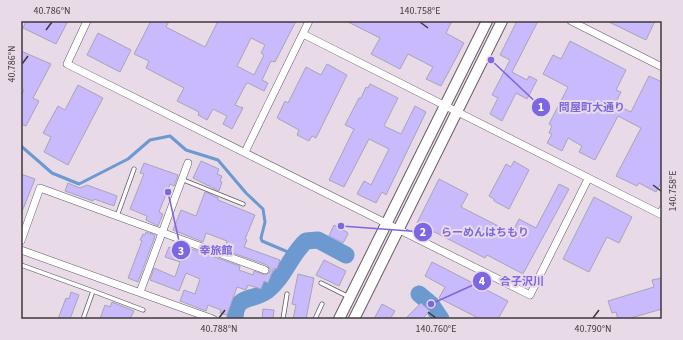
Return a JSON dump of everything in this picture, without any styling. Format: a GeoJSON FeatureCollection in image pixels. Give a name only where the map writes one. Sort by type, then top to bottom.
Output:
{"type":"FeatureCollection","features":[{"type":"Feature","properties":{"kind":"street"},"geometry":{"type":"LineString","coordinates":[[87,21],[67,64],[530,296],[588,179]]}},
{"type":"Feature","properties":{"kind":"street"},"geometry":{"type":"LineString","coordinates":[[245,152],[309,21]]}},
{"type":"Feature","properties":{"kind":"street"},"geometry":{"type":"LineString","coordinates":[[339,319],[487,21]]}},
{"type":"Feature","properties":{"kind":"street"},"geometry":{"type":"LineString","coordinates":[[354,319],[502,21]]}},
{"type":"Feature","properties":{"kind":"street"},"geometry":{"type":"LineString","coordinates":[[571,21],[662,67]]}},
{"type":"Feature","properties":{"kind":"street"},"geometry":{"type":"LineString","coordinates":[[302,34],[588,179],[661,213]]}},
{"type":"Feature","properties":{"kind":"street"},"geometry":{"type":"LineString","coordinates":[[140,292],[188,162]]}},
{"type":"Feature","properties":{"kind":"street"},"geometry":{"type":"LineString","coordinates":[[21,241],[40,188],[265,270]]}},
{"type":"Feature","properties":{"kind":"street"},"geometry":{"type":"LineString","coordinates":[[21,250],[213,319]]}},
{"type":"Feature","properties":{"kind":"lane"},"geometry":{"type":"LineString","coordinates":[[116,216],[134,169]]}},
{"type":"Feature","properties":{"kind":"lane"},"geometry":{"type":"LineString","coordinates":[[182,179],[243,204]]}},
{"type":"Feature","properties":{"kind":"lane"},"geometry":{"type":"LineString","coordinates":[[21,265],[143,310]]}},
{"type":"Feature","properties":{"kind":"lane"},"geometry":{"type":"LineString","coordinates":[[322,283],[350,297]]}},
{"type":"Feature","properties":{"kind":"lane"},"geometry":{"type":"LineString","coordinates":[[83,319],[93,291]]}},
{"type":"Feature","properties":{"kind":"lane"},"geometry":{"type":"LineString","coordinates":[[283,319],[287,294]]}},
{"type":"Feature","properties":{"kind":"lane"},"geometry":{"type":"LineString","coordinates":[[316,319],[322,304]]}},
{"type":"Feature","properties":{"kind":"building"},"geometry":{"type":"Polygon","coordinates":[[[26,21],[68,21],[56,44],[23,28],[26,21]]]}},
{"type":"Feature","properties":{"kind":"building"},"geometry":{"type":"Polygon","coordinates":[[[151,21],[169,21],[166,27],[205,47],[218,21],[296,21],[275,62],[271,61],[262,80],[268,83],[264,91],[248,83],[246,84],[235,105],[243,108],[232,129],[223,124],[227,116],[213,109],[207,120],[198,115],[199,112],[177,101],[184,88],[146,68],[149,61],[134,54],[151,21]],[[251,38],[237,66],[254,75],[264,55],[261,53],[265,45],[251,38]]]}},
{"type":"Feature","properties":{"kind":"building"},"geometry":{"type":"Polygon","coordinates":[[[346,21],[452,21],[446,33],[464,43],[441,86],[426,79],[433,67],[408,54],[400,69],[371,54],[380,38],[346,21]]]}},
{"type":"Feature","properties":{"kind":"building"},"geometry":{"type":"Polygon","coordinates":[[[517,21],[538,21],[512,72],[527,80],[529,76],[537,80],[527,99],[516,93],[502,121],[490,114],[498,98],[492,95],[510,60],[500,55],[517,21]]]}},
{"type":"Feature","properties":{"kind":"building"},"geometry":{"type":"Polygon","coordinates":[[[607,21],[655,21],[646,40],[607,21]]]}},
{"type":"Feature","properties":{"kind":"building"},"geometry":{"type":"Polygon","coordinates":[[[98,33],[131,50],[120,72],[87,55],[98,33]]]}},
{"type":"Feature","properties":{"kind":"building"},"geometry":{"type":"Polygon","coordinates":[[[570,41],[626,70],[616,90],[621,92],[615,104],[631,112],[649,76],[662,82],[662,181],[656,192],[639,183],[637,186],[616,176],[641,128],[618,116],[595,160],[579,152],[582,146],[568,138],[562,151],[547,143],[552,134],[549,133],[552,126],[549,124],[568,87],[543,74],[553,55],[561,59],[570,41]]]}},
{"type":"Feature","properties":{"kind":"building"},"geometry":{"type":"Polygon","coordinates":[[[21,51],[51,64],[33,98],[39,101],[26,126],[21,124],[21,96],[24,90],[21,88],[21,51]]]}},
{"type":"Feature","properties":{"kind":"building"},"geometry":{"type":"Polygon","coordinates":[[[327,64],[347,75],[316,138],[312,136],[309,141],[297,135],[299,130],[277,118],[285,101],[288,103],[306,67],[321,75],[327,64]]]}},
{"type":"Feature","properties":{"kind":"building"},"geometry":{"type":"Polygon","coordinates":[[[370,84],[398,98],[384,126],[401,134],[415,106],[426,112],[386,195],[382,192],[376,203],[357,194],[364,181],[371,185],[389,149],[369,139],[344,187],[329,180],[354,129],[345,125],[359,98],[361,98],[366,87],[368,88],[370,84]]]}},
{"type":"Feature","properties":{"kind":"building"},"geometry":{"type":"Polygon","coordinates":[[[78,85],[103,98],[68,165],[44,152],[51,137],[43,133],[58,106],[65,110],[78,85]]]}},
{"type":"Feature","properties":{"kind":"building"},"geometry":{"type":"Polygon","coordinates":[[[201,161],[219,169],[217,174],[222,176],[220,181],[222,182],[219,191],[193,178],[201,161]]]}},
{"type":"Feature","properties":{"kind":"building"},"geometry":{"type":"Polygon","coordinates":[[[514,161],[529,170],[509,209],[494,201],[494,199],[489,196],[506,164],[511,167],[514,161]]]}},
{"type":"Feature","properties":{"kind":"building"},"geometry":{"type":"Polygon","coordinates":[[[144,163],[178,175],[174,186],[170,184],[159,212],[163,214],[158,226],[146,220],[147,216],[130,209],[144,174],[140,173],[144,163]]]}},
{"type":"Feature","properties":{"kind":"building"},"geometry":{"type":"Polygon","coordinates":[[[21,174],[35,179],[21,214],[21,174]]]}},
{"type":"Feature","properties":{"kind":"building"},"geometry":{"type":"Polygon","coordinates":[[[439,179],[468,194],[461,207],[512,233],[519,219],[536,228],[559,184],[569,189],[523,274],[487,255],[485,258],[417,223],[439,179]]]}},
{"type":"Feature","properties":{"kind":"building"},"geometry":{"type":"Polygon","coordinates":[[[68,183],[80,188],[87,185],[117,196],[114,206],[94,199],[93,201],[65,191],[68,183]]]}},
{"type":"Feature","properties":{"kind":"building"},"geometry":{"type":"Polygon","coordinates":[[[205,192],[218,198],[218,200],[255,215],[245,239],[247,240],[244,247],[280,260],[277,269],[274,268],[268,283],[264,281],[261,289],[248,285],[246,290],[237,287],[227,315],[220,313],[221,310],[208,305],[206,311],[180,301],[184,290],[195,294],[200,279],[186,273],[179,291],[150,280],[154,268],[175,277],[180,262],[165,257],[169,247],[186,254],[189,248],[240,266],[239,270],[253,275],[254,271],[265,275],[270,272],[267,265],[224,250],[227,241],[206,233],[203,242],[173,230],[181,210],[196,216],[205,192]]]}},
{"type":"Feature","properties":{"kind":"building"},"geometry":{"type":"Polygon","coordinates":[[[594,197],[632,217],[619,243],[607,237],[589,272],[563,259],[594,197]]]}},
{"type":"Feature","properties":{"kind":"building"},"geometry":{"type":"Polygon","coordinates":[[[334,225],[348,234],[343,243],[329,236],[334,225]]]}},
{"type":"Feature","properties":{"kind":"building"},"geometry":{"type":"Polygon","coordinates":[[[146,232],[155,235],[138,282],[128,278],[142,241],[140,240],[146,232]]]}},
{"type":"Feature","properties":{"kind":"building"},"geometry":{"type":"Polygon","coordinates":[[[324,260],[346,271],[339,286],[316,275],[324,260]]]}},
{"type":"Feature","properties":{"kind":"building"},"geometry":{"type":"Polygon","coordinates":[[[432,262],[508,301],[498,319],[480,319],[439,298],[445,287],[425,276],[432,262]]]}},
{"type":"Feature","properties":{"kind":"building"},"geometry":{"type":"Polygon","coordinates":[[[298,274],[314,278],[306,319],[293,319],[296,305],[292,304],[298,274]]]}},
{"type":"Feature","properties":{"kind":"building"},"geometry":{"type":"Polygon","coordinates":[[[662,278],[662,309],[627,319],[618,319],[616,312],[612,313],[608,301],[654,287],[652,280],[662,278]]]}},
{"type":"Feature","properties":{"kind":"building"},"geometry":{"type":"Polygon","coordinates":[[[71,292],[79,295],[70,319],[58,319],[66,298],[69,299],[71,292]]]}},
{"type":"Feature","properties":{"kind":"building"},"geometry":{"type":"Polygon","coordinates":[[[112,302],[134,311],[130,319],[100,319],[105,305],[110,307],[112,302]]]}},
{"type":"Feature","properties":{"kind":"building"},"geometry":{"type":"Polygon","coordinates":[[[421,303],[430,311],[422,319],[405,319],[421,303]]]}},
{"type":"Feature","properties":{"kind":"building"},"geometry":{"type":"Polygon","coordinates":[[[382,304],[395,311],[390,319],[374,319],[382,304]]]}},
{"type":"Feature","properties":{"kind":"building"},"geometry":{"type":"Polygon","coordinates":[[[263,309],[274,310],[273,319],[262,319],[263,309]]]}},
{"type":"Feature","properties":{"kind":"waterway"},"geometry":{"type":"LineString","coordinates":[[21,146],[52,173],[79,184],[128,159],[150,140],[170,136],[186,150],[218,160],[246,193],[263,209],[265,222],[261,238],[262,241],[295,255]]}},
{"type":"Feature","properties":{"kind":"waterway"},"geometry":{"type":"LineString","coordinates":[[235,319],[238,305],[246,299],[267,291],[279,279],[296,252],[306,241],[318,240],[346,255]]}},
{"type":"Feature","properties":{"kind":"waterway"},"geometry":{"type":"LineString","coordinates":[[419,294],[431,304],[441,319]]}},
{"type":"Feature","properties":{"kind":"place","name":"問屋町大通り"},"geometry":{"type":"Point","coordinates":[491,60]}},
{"type":"Feature","properties":{"kind":"place","name":"幸旅館"},"geometry":{"type":"Point","coordinates":[168,192]}},
{"type":"Feature","properties":{"kind":"place","name":"らーめんはちもり"},"geometry":{"type":"Point","coordinates":[341,226]}},
{"type":"Feature","properties":{"kind":"place","name":"合子沢川"},"geometry":{"type":"Point","coordinates":[431,304]}}]}
